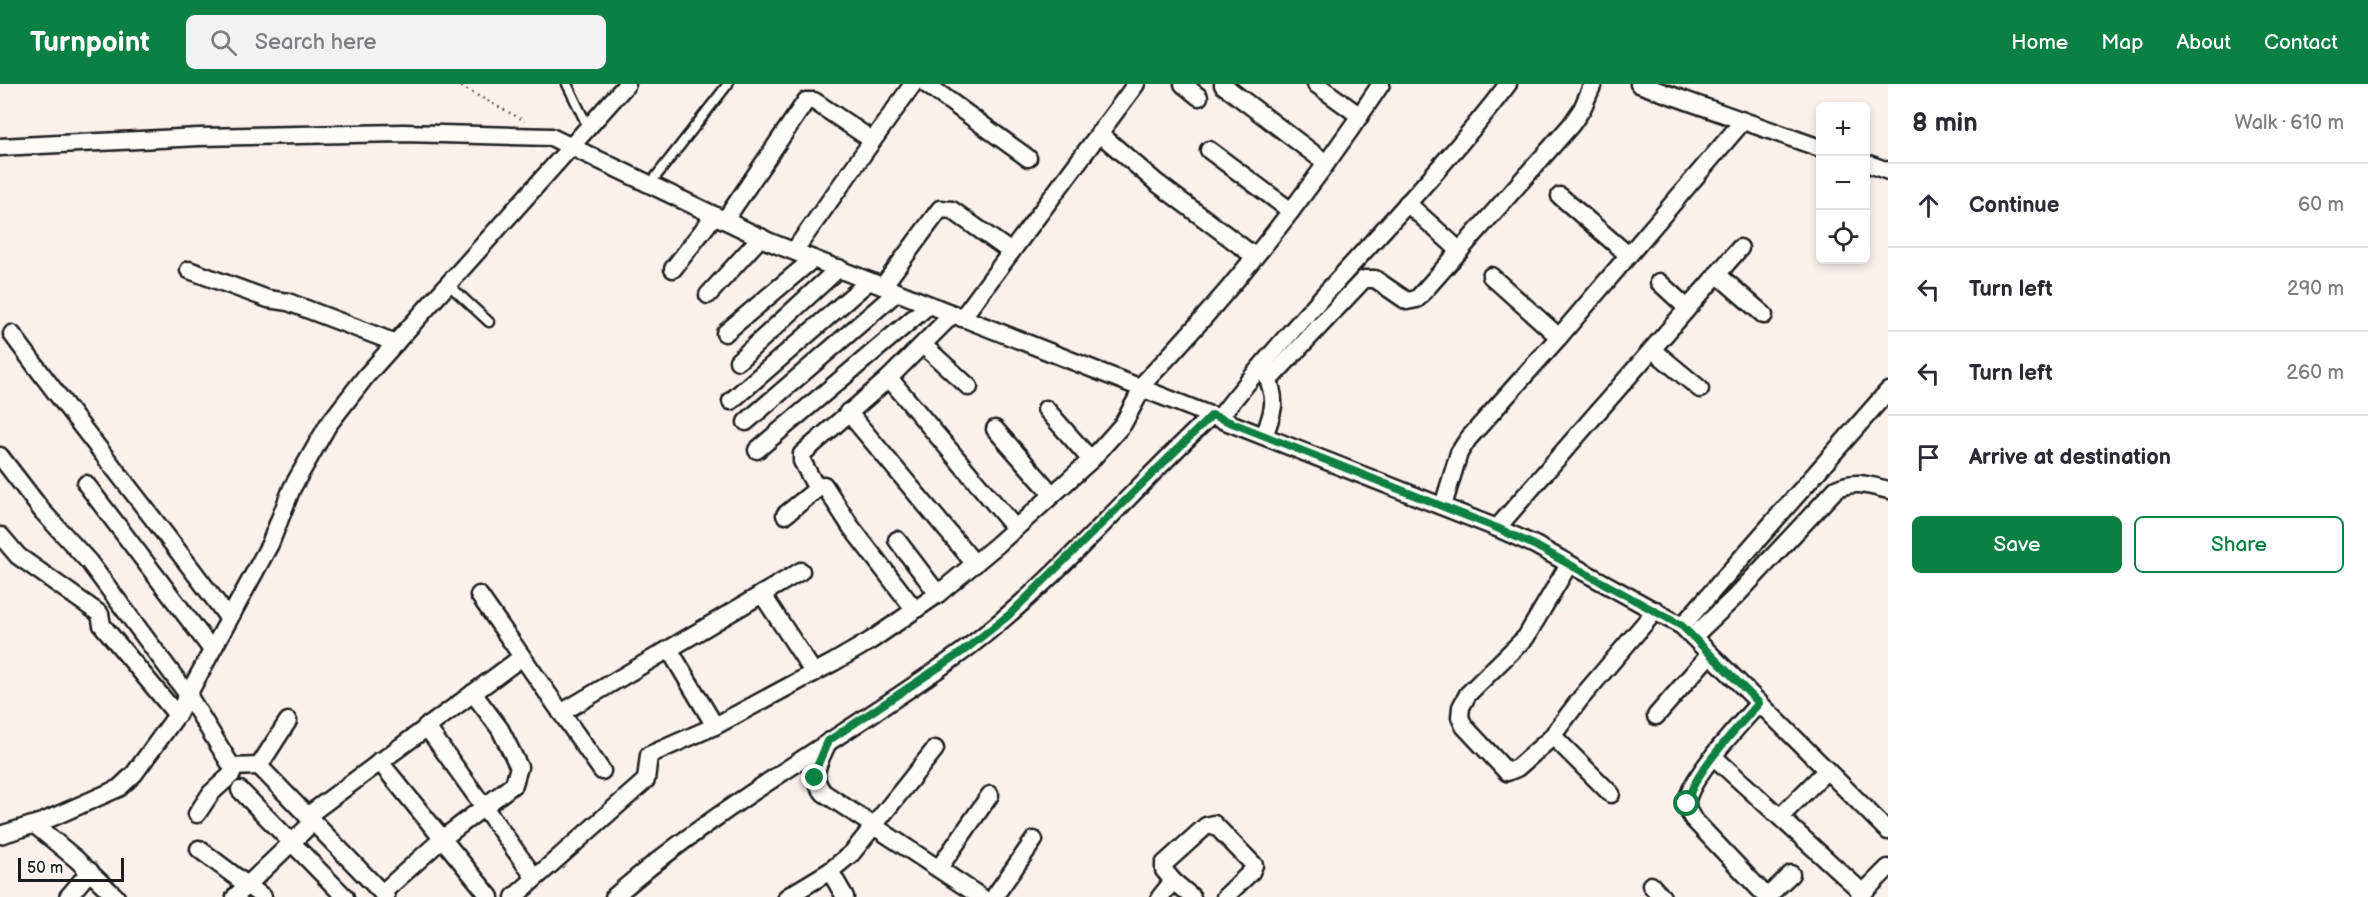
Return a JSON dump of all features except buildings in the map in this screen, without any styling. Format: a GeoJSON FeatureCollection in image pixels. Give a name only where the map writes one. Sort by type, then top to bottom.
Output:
{"type":"FeatureCollection","features":[{"type":"Feature","properties":{"kind":"street"},"geometry":{"type":"LineString","coordinates":[[0,835],[35,825],[119,788],[134,774],[177,715],[270,544],[292,488],[328,425],[366,376],[627,84]]}},
{"type":"Feature","properties":{"kind":"street"},"geometry":{"type":"LineString","coordinates":[[794,251],[913,84]]}},
{"type":"Feature","properties":{"kind":"street"},"geometry":{"type":"LineString","coordinates":[[926,84],[1028,158]]}},
{"type":"Feature","properties":{"kind":"street"},"geometry":{"type":"LineString","coordinates":[[785,515],[817,489],[802,461],[802,454],[957,316],[1011,252],[1136,84]]}},
{"type":"Feature","properties":{"kind":"street"},"geometry":{"type":"LineString","coordinates":[[1183,84],[1199,97]]}},
{"type":"Feature","properties":{"kind":"street"},"geometry":{"type":"LineString","coordinates":[[1316,84],[1360,116]]}},
{"type":"Feature","properties":{"kind":"street"},"geometry":{"type":"LineString","coordinates":[[514,897],[646,780],[649,755],[716,726],[870,641],[938,594],[975,564],[1091,460],[1123,424],[1140,389],[1200,325],[1290,212],[1381,84]]}},
{"type":"Feature","properties":{"kind":"street"},"geometry":{"type":"LineString","coordinates":[[614,897],[685,840],[962,652],[1009,615],[1261,364],[1407,203],[1508,84]]}},
{"type":"Feature","properties":{"kind":"street"},"geometry":{"type":"LineString","coordinates":[[1269,380],[1360,282],[1375,279],[1412,302],[1421,295],[1571,125],[1593,84]]}},
{"type":"Feature","properties":{"kind":"street"},"geometry":{"type":"LineString","coordinates":[[1639,84],[1816,146]]}},
{"type":"Feature","properties":{"kind":"street"},"geometry":{"type":"LineString","coordinates":[[1222,85],[1326,163]]}},
{"type":"Feature","properties":{"kind":"street"},"geometry":{"type":"LineString","coordinates":[[673,269],[719,218],[806,101],[814,101],[872,140]]}},
{"type":"Feature","properties":{"kind":"street"},"geometry":{"type":"LineString","coordinates":[[1443,506],[1459,453],[1468,439],[1558,338],[1743,121]]}},
{"type":"Feature","properties":{"kind":"street"},"geometry":{"type":"LineString","coordinates":[[1100,133],[1157,183],[1254,256]]}},
{"type":"Feature","properties":{"kind":"street"},"geometry":{"type":"LineString","coordinates":[[0,147],[17,148],[199,137],[391,134],[551,137],[719,218],[813,259],[1443,506],[1497,528],[1569,564],[1656,610],[1688,631],[1888,831]]}},
{"type":"Feature","properties":{"kind":"street"},"geometry":{"type":"LineString","coordinates":[[1209,150],[1290,212]]}},
{"type":"Feature","properties":{"kind":"street"},"geometry":{"type":"LineString","coordinates":[[1870,164],[1888,171]]}},
{"type":"Feature","properties":{"kind":"street"},"geometry":{"type":"LineString","coordinates":[[1560,196],[1628,254]]}},
{"type":"Feature","properties":{"kind":"street"},"geometry":{"type":"LineString","coordinates":[[1407,203],[1460,250]]}},
{"type":"Feature","properties":{"kind":"street"},"geometry":{"type":"LineString","coordinates":[[746,422],[883,286],[940,209],[952,210],[1011,252]]}},
{"type":"Feature","properties":{"kind":"street"},"geometry":{"type":"LineString","coordinates":[[708,295],[761,237]]}},
{"type":"Feature","properties":{"kind":"street"},"geometry":{"type":"LineString","coordinates":[[1497,528],[1740,248]]}},
{"type":"Feature","properties":{"kind":"street"},"geometry":{"type":"LineString","coordinates":[[725,333],[813,259]]}},
{"type":"Feature","properties":{"kind":"street"},"geometry":{"type":"LineString","coordinates":[[738,361],[839,268]]}},
{"type":"Feature","properties":{"kind":"street"},"geometry":{"type":"LineString","coordinates":[[189,270],[268,299],[288,302],[396,343]]}},
{"type":"Feature","properties":{"kind":"street"},"geometry":{"type":"LineString","coordinates":[[1718,274],[1764,315]]}},
{"type":"Feature","properties":{"kind":"street"},"geometry":{"type":"LineString","coordinates":[[1491,276],[1558,338]]}},
{"type":"Feature","properties":{"kind":"street"},"geometry":{"type":"LineString","coordinates":[[1659,282],[1687,308]]}},
{"type":"Feature","properties":{"kind":"street"},"geometry":{"type":"LineString","coordinates":[[731,401],[883,286]]}},
{"type":"Feature","properties":{"kind":"street"},"geometry":{"type":"LineString","coordinates":[[757,450],[929,304]]}},
{"type":"Feature","properties":{"kind":"street"},"geometry":{"type":"LineString","coordinates":[[12,334],[82,430],[160,525],[229,619]]}},
{"type":"Feature","properties":{"kind":"street"},"geometry":{"type":"LineString","coordinates":[[923,345],[969,387]]}},
{"type":"Feature","properties":{"kind":"street"},"geometry":{"type":"LineString","coordinates":[[1653,350],[1700,389]]}},
{"type":"Feature","properties":{"kind":"street"},"geometry":{"type":"LineString","coordinates":[[1261,364],[1269,380],[1275,403],[1264,436]]}},
{"type":"Feature","properties":{"kind":"street"},"geometry":{"type":"LineString","coordinates":[[889,378],[1015,528]]}},
{"type":"Feature","properties":{"kind":"street"},"geometry":{"type":"LineString","coordinates":[[1688,631],[1888,391]]}},
{"type":"Feature","properties":{"kind":"street"},"geometry":{"type":"LineString","coordinates":[[1046,409],[1091,460]]}},
{"type":"Feature","properties":{"kind":"street"},"geometry":{"type":"LineString","coordinates":[[848,412],[975,564]]}},
{"type":"Feature","properties":{"kind":"street"},"geometry":{"type":"LineString","coordinates":[[995,429],[1052,494]]}},
{"type":"Feature","properties":{"kind":"street"},"geometry":{"type":"LineString","coordinates":[[0,456],[43,512],[89,562],[188,695],[232,767],[232,774],[212,793],[197,814]]}},
{"type":"Feature","properties":{"kind":"street"},"geometry":{"type":"LineString","coordinates":[[1688,631],[1736,596],[1836,489],[1847,483],[1859,483],[1888,490]]}},
{"type":"Feature","properties":{"kind":"street"},"geometry":{"type":"LineString","coordinates":[[86,484],[212,650]]}},
{"type":"Feature","properties":{"kind":"street"},"geometry":{"type":"LineString","coordinates":[[824,485],[851,527],[915,610]]}},
{"type":"Feature","properties":{"kind":"street"},"geometry":{"type":"LineString","coordinates":[[1,536],[18,556],[100,614],[102,625],[177,715]]}},
{"type":"Feature","properties":{"kind":"street"},"geometry":{"type":"LineString","coordinates":[[897,540],[938,594]]}},
{"type":"Feature","properties":{"kind":"street"},"geometry":{"type":"LineString","coordinates":[[1569,564],[1526,637],[1468,694],[1461,707],[1460,717],[1464,726],[1507,772],[1517,768],[1550,740],[1581,698],[1656,610]]}},
{"type":"Feature","properties":{"kind":"street"},"geometry":{"type":"LineString","coordinates":[[561,713],[801,571]]}},
{"type":"Feature","properties":{"kind":"street"},"geometry":{"type":"LineString","coordinates":[[762,594],[814,673]]}},
{"type":"Feature","properties":{"kind":"street"},"geometry":{"type":"LineString","coordinates":[[479,595],[602,771]]}},
{"type":"Feature","properties":{"kind":"street"},"geometry":{"type":"LineString","coordinates":[[669,649],[716,726]]}},
{"type":"Feature","properties":{"kind":"street"},"geometry":{"type":"LineString","coordinates":[[1656,716],[1710,654]]}},
{"type":"Feature","properties":{"kind":"street"},"geometry":{"type":"LineString","coordinates":[[234,897],[292,845],[310,819],[379,761],[522,657]]}},
{"type":"Feature","properties":{"kind":"street"},"geometry":{"type":"LineString","coordinates":[[232,767],[259,766],[384,895],[442,839],[483,805],[514,784],[519,767],[500,729],[473,693]]}},
{"type":"Feature","properties":{"kind":"street"},"geometry":{"type":"LineString","coordinates":[[1759,703],[1713,757],[1688,796],[1689,813],[1767,897],[1791,874]]}},
{"type":"Feature","properties":{"kind":"street"},"geometry":{"type":"LineString","coordinates":[[259,766],[288,721]]}},
{"type":"Feature","properties":{"kind":"street"},"geometry":{"type":"LineString","coordinates":[[426,726],[535,878]]}},
{"type":"Feature","properties":{"kind":"street"},"geometry":{"type":"LineString","coordinates":[[1550,740],[1558,741],[1611,794]]}},
{"type":"Feature","properties":{"kind":"street"},"geometry":{"type":"LineString","coordinates":[[828,741],[816,769],[815,778],[818,787],[873,827],[981,897]]}},
{"type":"Feature","properties":{"kind":"street"},"geometry":{"type":"LineString","coordinates":[[787,897],[830,871],[852,853],[936,749]]}},
{"type":"Feature","properties":{"kind":"street"},"geometry":{"type":"LineString","coordinates":[[1713,757],[1780,817],[1861,895],[1888,868]]}},
{"type":"Feature","properties":{"kind":"street"},"geometry":{"type":"LineString","coordinates":[[379,761],[490,897]]}},
{"type":"Feature","properties":{"kind":"street"},"geometry":{"type":"LineString","coordinates":[[1780,817],[1826,771]]}},
{"type":"Feature","properties":{"kind":"street"},"geometry":{"type":"LineString","coordinates":[[240,790],[345,897]]}},
{"type":"Feature","properties":{"kind":"street"},"geometry":{"type":"LineString","coordinates":[[939,868],[990,795]]}},
{"type":"Feature","properties":{"kind":"street"},"geometry":{"type":"LineString","coordinates":[[1192,897],[1164,870],[1164,864],[1206,826],[1214,824],[1254,865],[1225,897]]}},
{"type":"Feature","properties":{"kind":"street"},"geometry":{"type":"LineString","coordinates":[[35,825],[90,871],[116,897]]}},
{"type":"Feature","properties":{"kind":"street"},"geometry":{"type":"LineString","coordinates":[[994,897],[1034,840]]}},
{"type":"Feature","properties":{"kind":"street"},"geometry":{"type":"LineString","coordinates":[[199,849],[263,897]]}},
{"type":"Feature","properties":{"kind":"street"},"geometry":{"type":"LineString","coordinates":[[68,897],[90,871]]}},
{"type":"Feature","properties":{"kind":"street"},"geometry":{"type":"LineString","coordinates":[[830,871],[845,897]]}},
{"type":"Feature","properties":{"kind":"street"},"geometry":{"type":"LineString","coordinates":[[1160,897],[1173,880]]}},
{"type":"Feature","properties":{"kind":"lane"},"geometry":{"type":"LineString","coordinates":[[567,84],[588,127]]}},
{"type":"Feature","properties":{"kind":"lane"},"geometry":{"type":"LineString","coordinates":[[651,184],[728,84]]}},
{"type":"Feature","properties":{"kind":"lane"},"geometry":{"type":"LineString","coordinates":[[449,285],[489,322]]}},
{"type":"Feature","properties":{"kind":"path"},"geometry":{"type":"LineString","coordinates":[[456,84],[551,137]]}},
{"type":"Feature","properties":{"kind":"route"},"geometry":{"type":"LineString","coordinates":[[815,778],[816,769],[828,741],[962,652],[1009,615],[1036,591],[1178,446],[1212,415],[1497,528],[1534,545],[1682,626],[1759,703],[1709,764],[1688,796],[1687,804]]}}]}
